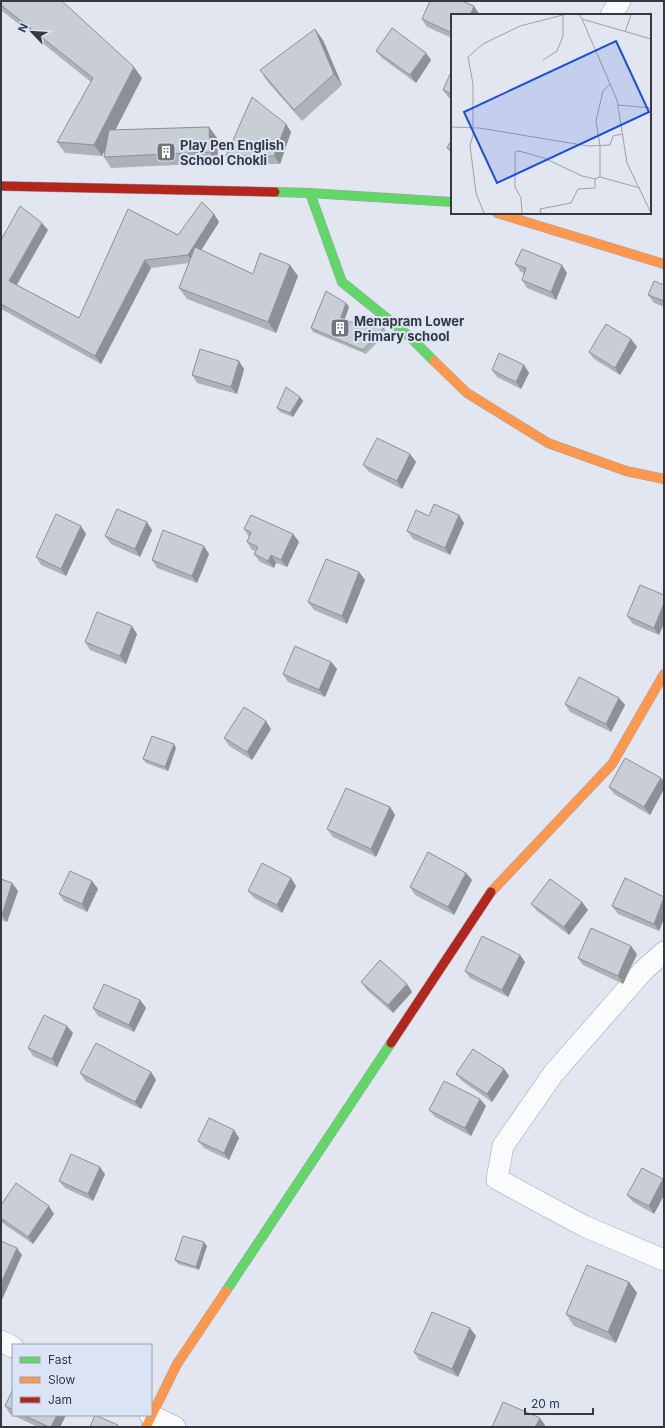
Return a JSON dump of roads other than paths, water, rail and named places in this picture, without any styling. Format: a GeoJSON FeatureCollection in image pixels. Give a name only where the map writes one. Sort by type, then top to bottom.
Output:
{"type":"FeatureCollection","features":[{"type":"Feature","properties":{"kind":"street"},"geometry":{"type":"LineString","coordinates":[[613,14],[620,1]]}},
{"type":"Feature","properties":{"kind":"street"},"geometry":{"type":"LineString","coordinates":[[1,186],[310,193],[451,202]]}},
{"type":"Feature","properties":{"kind":"street"},"geometry":{"type":"LineString","coordinates":[[310,193],[342,282],[410,337],[467,393],[548,443],[626,471],[664,479]]}},
{"type":"Feature","properties":{"kind":"street"},"geometry":{"type":"LineString","coordinates":[[501,214],[664,264]]}},
{"type":"Feature","properties":{"kind":"street"},"geometry":{"type":"LineString","coordinates":[[152,1413],[177,1364],[493,889],[612,764],[664,674]]}},
{"type":"Feature","properties":{"kind":"street"},"geometry":{"type":"LineString","coordinates":[[664,952],[643,971],[553,1074],[503,1146],[497,1179],[584,1226],[664,1260]]}},
{"type":"Feature","properties":{"kind":"street"},"geometry":{"type":"LineString","coordinates":[[1,1342],[12,1347]]}},
{"type":"Feature","properties":{"kind":"street"},"geometry":{"type":"LineString","coordinates":[[149,1419],[175,1427]]}},
{"type":"Feature","properties":{"kind":"place","name":"Play Pen English School Chokli"},"geometry":{"type":"Point","coordinates":[166,152]}},
{"type":"Feature","properties":{"kind":"place","name":"Menapram Lower Primary school"},"geometry":{"type":"Point","coordinates":[340,328]}}]}
